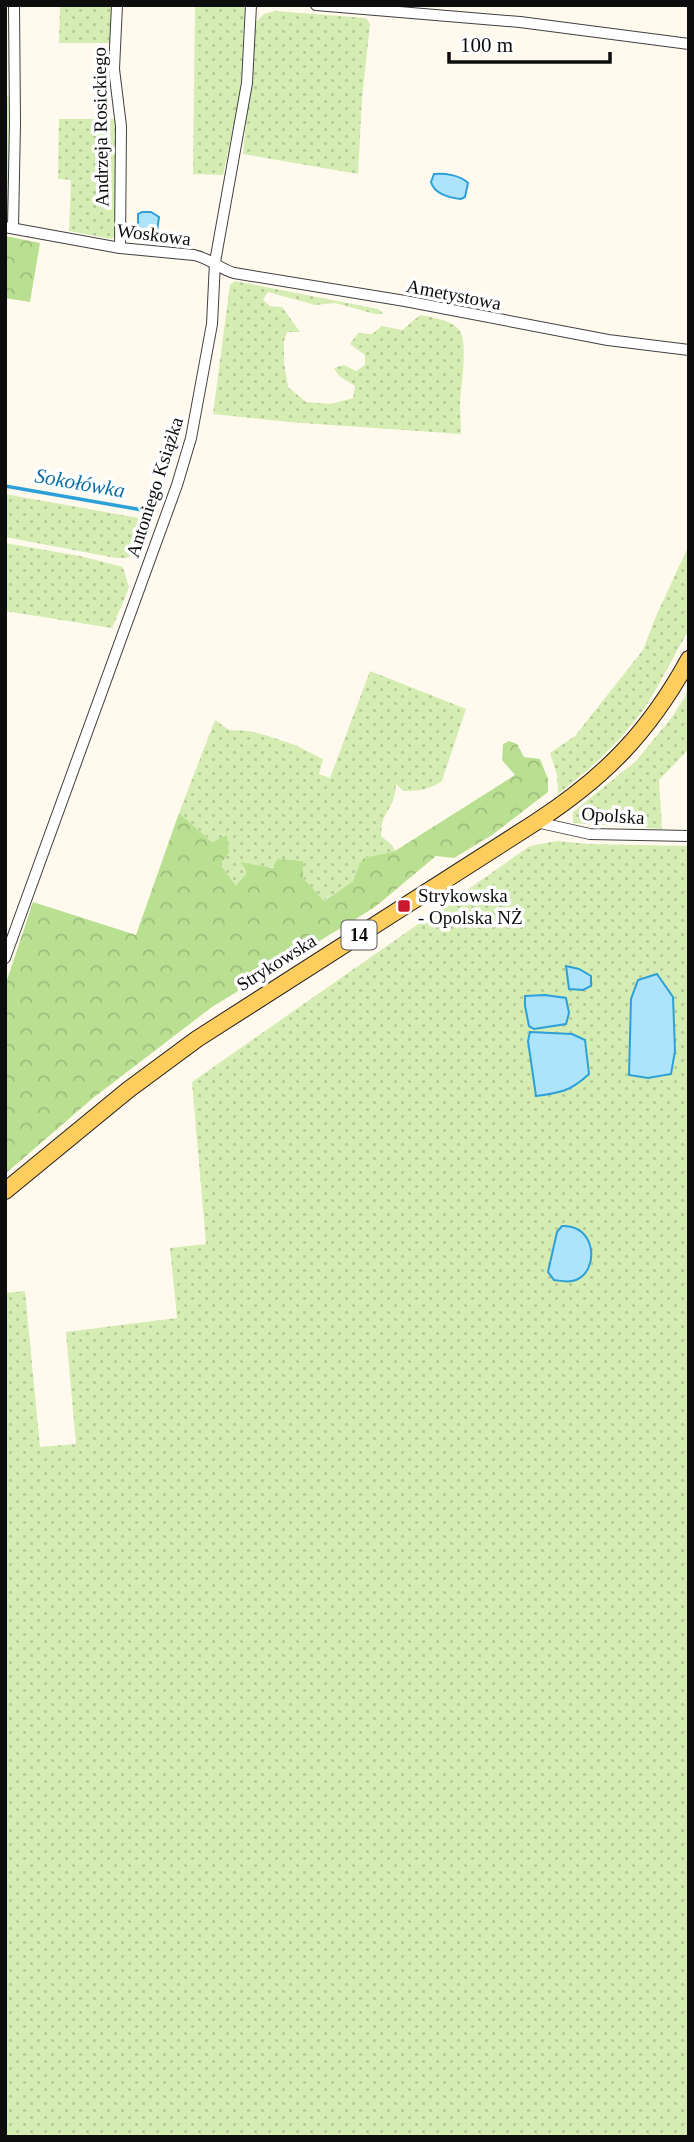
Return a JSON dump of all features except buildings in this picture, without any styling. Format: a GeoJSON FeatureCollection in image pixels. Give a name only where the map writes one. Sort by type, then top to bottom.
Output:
{"type":"FeatureCollection","features":[{"type":"Feature","properties":{"kind":"main road","name":"Strykowska"},"geometry":{"type":"LineString","coordinates":[[5,1191],[128,1090],[197,1039],[580,792],[623,753],[656,712],[689,659]]}},
{"type":"Feature","properties":{"kind":"street"},"geometry":{"type":"LineString","coordinates":[[9,228],[15,171],[14,5]]}},
{"type":"Feature","properties":{"kind":"street","name":"Andrzeja Rosickiego"},"geometry":{"type":"LineString","coordinates":[[117,5],[114,69],[121,126],[120,248]]}},
{"type":"Feature","properties":{"kind":"street","name":"Antoniego Książka"},"geometry":{"type":"LineString","coordinates":[[5,958],[168,509],[191,438],[212,324],[215,262],[245,97],[251,5]]}},
{"type":"Feature","properties":{"kind":"street"},"geometry":{"type":"LineString","coordinates":[[316,5],[520,22],[689,44]]}},
{"type":"Feature","properties":{"kind":"street","name":"Woskowa"},"geometry":{"type":"LineString","coordinates":[[9,228],[120,248],[194,256],[215,262]]}},
{"type":"Feature","properties":{"kind":"street","name":"Ametystowa"},"geometry":{"type":"LineString","coordinates":[[215,262],[234,273],[608,340],[689,350]]}},
{"type":"Feature","properties":{"kind":"street","name":"Opolska"},"geometry":{"type":"LineString","coordinates":[[536,822],[590,834],[689,836]]}},
{"type":"Feature","properties":{"kind":"green space"},"geometry":{"type":"Polygon","coordinates":[[[60,5],[112,5],[110,43],[59,43],[60,5]]]}},
{"type":"Feature","properties":{"kind":"green space"},"geometry":{"type":"Polygon","coordinates":[[[195,5],[245,5],[240,96],[223,175],[193,174],[195,5]]]}},
{"type":"Feature","properties":{"kind":"green space"},"geometry":{"type":"Polygon","coordinates":[[[275,11],[366,18],[370,24],[358,174],[243,154],[255,23],[264,14],[275,11]]]}},
{"type":"Feature","properties":{"kind":"green space"},"geometry":{"type":"Polygon","coordinates":[[[5,96],[10,97],[13,104],[6,218],[5,96]]]}},
{"type":"Feature","properties":{"kind":"green space"},"geometry":{"type":"Polygon","coordinates":[[[59,119],[114,119],[117,123],[116,221],[112,239],[69,231],[71,180],[58,179],[59,119]]]}},
{"type":"Feature","properties":{"kind":"green space"},"geometry":{"type":"Polygon","coordinates":[[[5,236],[40,243],[30,302],[5,298],[5,236]]]}},
{"type":"Feature","properties":{"kind":"green space"},"geometry":{"type":"Polygon","coordinates":[[[235,281],[378,309],[384,314],[335,303],[315,305],[268,292],[263,300],[270,306],[282,307],[300,332],[287,332],[284,362],[288,387],[306,402],[331,404],[353,398],[355,386],[339,376],[334,368],[344,365],[356,371],[365,365],[365,355],[350,344],[358,333],[372,334],[382,326],[402,330],[420,315],[457,327],[464,345],[461,434],[213,414],[230,285],[235,281]]]}},
{"type":"Feature","properties":{"kind":"green space"},"geometry":{"type":"Polygon","coordinates":[[[5,494],[150,520],[141,552],[126,558],[116,558],[5,537],[5,494]]]}},
{"type":"Feature","properties":{"kind":"green space"},"geometry":{"type":"Polygon","coordinates":[[[5,543],[80,556],[123,567],[129,588],[112,628],[5,611],[5,543]]]}},
{"type":"Feature","properties":{"kind":"green space"},"geometry":{"type":"Polygon","coordinates":[[[689,545],[689,628],[686,635],[649,701],[619,740],[558,794],[557,775],[550,753],[575,736],[643,650],[689,545]]]}},
{"type":"Feature","properties":{"kind":"green space"},"geometry":{"type":"Polygon","coordinates":[[[370,671],[466,709],[442,781],[413,791],[403,791],[396,784],[394,799],[382,822],[381,836],[395,851],[364,858],[353,881],[323,901],[303,878],[302,861],[272,867],[241,863],[246,874],[236,887],[220,864],[226,836],[212,842],[179,813],[215,720],[229,730],[265,735],[295,745],[323,759],[319,774],[330,778],[370,671]]]}},
{"type":"Feature","properties":{"kind":"green space"},"geometry":{"type":"Polygon","coordinates":[[[689,690],[689,749],[659,780],[662,829],[573,823],[573,812],[636,761],[672,717],[689,690]]]}},
{"type":"Feature","properties":{"kind":"green space"},"geometry":{"type":"Polygon","coordinates":[[[509,741],[517,744],[524,757],[540,759],[548,779],[548,792],[492,835],[454,858],[436,856],[375,907],[212,1007],[93,1098],[5,1174],[5,986],[33,902],[136,935],[179,813],[212,842],[227,835],[229,853],[220,864],[236,886],[246,874],[240,862],[273,868],[277,859],[303,861],[303,878],[324,901],[353,881],[364,858],[395,851],[515,775],[502,760],[503,744],[509,741]]]}},
{"type":"Feature","properties":{"kind":"green space"},"geometry":{"type":"Polygon","coordinates":[[[557,841],[689,846],[689,2137],[5,2137],[5,1293],[25,1291],[40,1447],[76,1444],[66,1332],[177,1318],[170,1248],[206,1244],[192,1082],[530,846],[557,841]]]}},
{"type":"Feature","properties":{"kind":"water"},"geometry":{"type":"Polygon","coordinates":[[[434,174],[452,175],[465,180],[468,183],[465,197],[461,199],[439,192],[431,182],[434,174]]]}},
{"type":"Feature","properties":{"kind":"water"},"geometry":{"type":"Polygon","coordinates":[[[151,212],[159,217],[155,235],[138,231],[138,214],[151,212]]]}},
{"type":"Feature","properties":{"kind":"water"},"geometry":{"type":"Polygon","coordinates":[[[566,966],[591,976],[591,986],[583,990],[569,989],[566,966]]]}},
{"type":"Feature","properties":{"kind":"water"},"geometry":{"type":"Polygon","coordinates":[[[657,974],[673,997],[675,1051],[671,1074],[648,1078],[629,1075],[631,999],[638,980],[657,974]]]}},
{"type":"Feature","properties":{"kind":"water"},"geometry":{"type":"Polygon","coordinates":[[[525,996],[566,998],[569,1013],[566,1024],[534,1029],[529,1026],[525,996]]]}},
{"type":"Feature","properties":{"kind":"water"},"geometry":{"type":"Polygon","coordinates":[[[530,1032],[572,1034],[585,1040],[589,1074],[565,1090],[536,1096],[528,1041],[530,1032]]]}},
{"type":"Feature","properties":{"kind":"water"},"geometry":{"type":"Polygon","coordinates":[[[562,1226],[573,1227],[582,1232],[591,1248],[589,1267],[584,1275],[565,1282],[554,1280],[548,1272],[557,1232],[562,1226]]]}},
{"type":"Feature","properties":{"kind":"waterway","name":"Sokołówka"},"geometry":{"type":"LineString","coordinates":[[5,486],[148,511]]}},
{"type":"Feature","properties":{"kind":"place","name":"Strykowska - Opolska NŻ"},"geometry":{"type":"Point","coordinates":[404,906]}}]}
